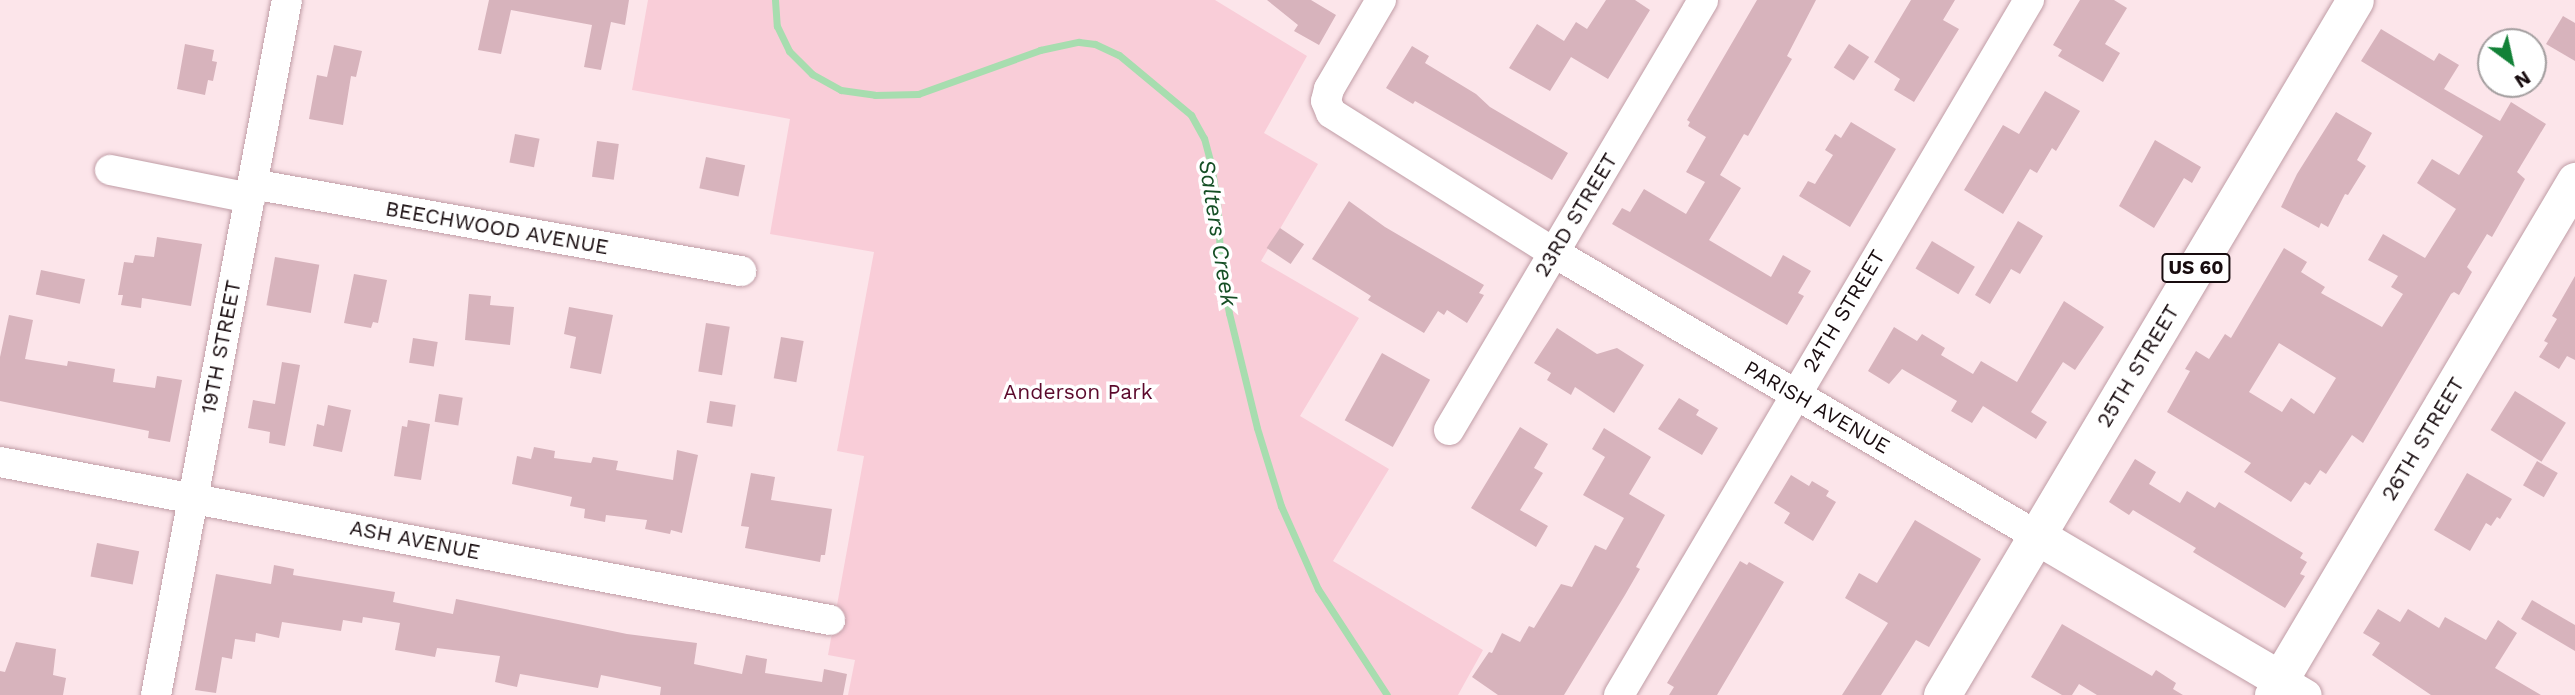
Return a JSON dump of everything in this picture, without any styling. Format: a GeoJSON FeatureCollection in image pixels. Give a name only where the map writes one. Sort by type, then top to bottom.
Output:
{"type":"FeatureCollection","features":[{"type":"Feature","properties":{"kind":"main road","name":"25TH STREET"},"geometry":{"type":"LineString","coordinates":[[1942,695],[2355,0]]}},
{"type":"Feature","properties":{"kind":"main road","name":"26TH STREET"},"geometry":{"type":"LineString","coordinates":[[2286,690],[2575,181]]}},
{"type":"Feature","properties":{"kind":"main road","name":"PARISH AVENUE"},"geometry":{"type":"LineString","coordinates":[[2038,536],[2286,690]]}},
{"type":"Feature","properties":{"kind":"street","name":"19TH STREET"},"geometry":{"type":"LineString","coordinates":[[156,695],[287,0]]}},
{"type":"Feature","properties":{"kind":"street","name":"PARISH AVENUE"},"geometry":{"type":"LineString","coordinates":[[1381,0],[1329,89],[1326,101],[1331,113],[1553,252],[2038,536]]}},
{"type":"Feature","properties":{"kind":"street","name":"23RD STREET"},"geometry":{"type":"LineString","coordinates":[[1449,430],[1703,0]]}},
{"type":"Feature","properties":{"kind":"street","name":"24TH STREET"},"geometry":{"type":"LineString","coordinates":[[1619,695],[2029,0]]}},
{"type":"Feature","properties":{"kind":"street","name":"BEECHWOOD AVENUE"},"geometry":{"type":"LineString","coordinates":[[110,170],[741,271]]}},
{"type":"Feature","properties":{"kind":"street","name":"ASH AVENUE"},"geometry":{"type":"LineString","coordinates":[[0,462],[830,620]]}},
{"type":"Feature","properties":{"kind":"green space","name":"Anderson Park"},"geometry":{"type":"Polygon","coordinates":[[[648,0],[1215,0],[1307,56],[1264,133],[1318,164],[1261,261],[1359,318],[1300,416],[1389,469],[1333,561],[1483,650],[1458,695],[848,695],[855,660],[828,655],[864,456],[837,451],[874,252],[770,234],[790,119],[632,90],[648,0]]]}},
{"type":"Feature","properties":{"kind":"building"},"geometry":{"type":"Polygon","coordinates":[[[489,0],[629,0],[625,25],[611,22],[601,70],[584,67],[592,25],[511,10],[501,54],[478,50],[489,0]]]}},
{"type":"Feature","properties":{"kind":"building"},"geometry":{"type":"Polygon","coordinates":[[[1267,0],[1311,0],[1336,15],[1319,45],[1294,31],[1298,25],[1267,0]]]}},
{"type":"Feature","properties":{"kind":"building"},"geometry":{"type":"Polygon","coordinates":[[[1606,0],[1635,0],[1650,10],[1608,79],[1571,57],[1550,91],[1509,68],[1537,24],[1564,41],[1576,22],[1587,29],[1606,0]]]}},
{"type":"Feature","properties":{"kind":"building"},"geometry":{"type":"Polygon","coordinates":[[[1757,0],[1816,0],[1787,56],[1792,59],[1748,136],[1744,134],[1720,175],[1741,188],[1709,240],[1771,277],[1783,255],[1811,271],[1798,293],[1804,296],[1787,325],[1612,224],[1622,208],[1630,212],[1644,189],[1686,214],[1705,182],[1686,172],[1706,137],[1688,126],[1690,122],[1687,120],[1757,0]]]}},
{"type":"Feature","properties":{"kind":"building"},"geometry":{"type":"Polygon","coordinates":[[[1911,0],[1955,0],[1943,20],[1959,29],[1914,102],[1894,90],[1900,79],[1874,62],[1911,0]]]}},
{"type":"Feature","properties":{"kind":"building"},"geometry":{"type":"Polygon","coordinates":[[[2080,0],[2114,0],[2127,8],[2105,44],[2120,53],[2103,82],[2058,56],[2062,50],[2053,45],[2080,0]]]}},
{"type":"Feature","properties":{"kind":"building"},"geometry":{"type":"Polygon","coordinates":[[[2563,16],[2575,23],[2575,61],[2547,42],[2563,16]]]}},
{"type":"Feature","properties":{"kind":"building"},"geometry":{"type":"Polygon","coordinates":[[[2381,29],[2434,61],[2439,53],[2459,65],[2444,89],[2500,121],[2511,102],[2546,124],[2517,172],[2525,179],[2492,237],[2487,234],[2467,267],[2472,272],[2459,295],[2454,292],[2451,294],[2363,443],[2352,435],[2326,474],[2320,470],[2310,485],[2305,482],[2291,502],[2244,472],[2251,463],[2167,412],[2190,371],[2185,369],[2196,351],[2209,359],[2225,334],[2231,338],[2284,248],[2307,262],[2301,272],[2325,287],[2321,293],[2382,327],[2403,294],[2391,287],[2398,276],[2368,260],[2383,234],[2425,258],[2456,209],[2417,183],[2432,159],[2459,175],[2483,136],[2361,61],[2381,29]],[[2279,343],[2249,392],[2282,412],[2291,398],[2314,414],[2336,378],[2279,343]]]}},
{"type":"Feature","properties":{"kind":"building"},"geometry":{"type":"Polygon","coordinates":[[[185,44],[214,50],[212,61],[217,62],[213,81],[208,80],[205,95],[177,89],[185,44]]]}},
{"type":"Feature","properties":{"kind":"building"},"geometry":{"type":"Polygon","coordinates":[[[1849,44],[1869,57],[1854,81],[1834,67],[1849,44]]]}},
{"type":"Feature","properties":{"kind":"building"},"geometry":{"type":"Polygon","coordinates":[[[334,45],[362,51],[356,77],[351,76],[343,125],[309,119],[317,75],[327,77],[334,45]]]}},
{"type":"Feature","properties":{"kind":"building"},"geometry":{"type":"Polygon","coordinates":[[[1412,46],[1429,56],[1425,63],[1476,94],[1490,107],[1568,153],[1552,180],[1415,101],[1413,104],[1386,88],[1412,46]]]}},
{"type":"Feature","properties":{"kind":"building"},"geometry":{"type":"Polygon","coordinates":[[[2045,91],[2080,111],[2056,151],[2052,148],[2037,173],[2030,169],[2003,214],[1964,190],[2003,125],[2019,134],[2045,91]]]}},
{"type":"Feature","properties":{"kind":"building"},"geometry":{"type":"Polygon","coordinates":[[[2336,112],[2372,133],[2357,160],[2366,166],[2348,195],[2345,194],[2328,227],[2321,223],[2319,228],[2281,207],[2297,174],[2336,112]]]}},
{"type":"Feature","properties":{"kind":"building"},"geometry":{"type":"Polygon","coordinates":[[[1851,122],[1896,149],[1850,227],[1799,196],[1808,181],[1815,184],[1833,155],[1825,150],[1835,134],[1841,138],[1851,122]]]}},
{"type":"Feature","properties":{"kind":"building"},"geometry":{"type":"Polygon","coordinates":[[[515,134],[540,139],[534,167],[509,162],[515,134]]]}},
{"type":"Feature","properties":{"kind":"building"},"geometry":{"type":"Polygon","coordinates":[[[2155,140],[2201,167],[2192,183],[2184,178],[2154,228],[2119,206],[2155,140]]]}},
{"type":"Feature","properties":{"kind":"building"},"geometry":{"type":"Polygon","coordinates":[[[597,141],[619,144],[614,180],[592,177],[597,141]]]}},
{"type":"Feature","properties":{"kind":"building"},"geometry":{"type":"Polygon","coordinates":[[[706,157],[745,165],[738,197],[699,188],[706,157]]]}},
{"type":"Feature","properties":{"kind":"building"},"geometry":{"type":"Polygon","coordinates":[[[1349,201],[1385,227],[1484,285],[1479,293],[1484,295],[1467,323],[1447,310],[1444,315],[1438,311],[1424,333],[1368,300],[1371,296],[1312,259],[1349,201]]]}},
{"type":"Feature","properties":{"kind":"building"},"geometry":{"type":"Polygon","coordinates":[[[2018,221],[2043,236],[2020,274],[2011,269],[1990,304],[1975,295],[2018,221]]]}},
{"type":"Feature","properties":{"kind":"building"},"geometry":{"type":"Polygon","coordinates":[[[1280,228],[1304,244],[1291,264],[1267,248],[1280,228]]]}},
{"type":"Feature","properties":{"kind":"building"},"geometry":{"type":"Polygon","coordinates":[[[157,237],[202,244],[191,306],[142,298],[141,308],[121,305],[123,295],[118,295],[124,262],[133,263],[135,255],[154,257],[157,237]]]}},
{"type":"Feature","properties":{"kind":"building"},"geometry":{"type":"Polygon","coordinates":[[[1932,241],[1975,267],[1958,294],[1916,268],[1932,241]]]}},
{"type":"Feature","properties":{"kind":"building"},"geometry":{"type":"Polygon","coordinates":[[[275,257],[319,265],[311,313],[266,305],[275,257]]]}},
{"type":"Feature","properties":{"kind":"building"},"geometry":{"type":"Polygon","coordinates":[[[41,270],[85,279],[80,304],[36,294],[41,270]]]}},
{"type":"Feature","properties":{"kind":"building"},"geometry":{"type":"Polygon","coordinates":[[[354,274],[387,280],[378,323],[373,322],[371,328],[344,323],[354,274]]]}},
{"type":"Feature","properties":{"kind":"building"},"geometry":{"type":"Polygon","coordinates":[[[2575,276],[2575,360],[2567,356],[2559,369],[2539,357],[2548,343],[2544,341],[2557,319],[2552,316],[2575,276]]]}},
{"type":"Feature","properties":{"kind":"building"},"geometry":{"type":"Polygon","coordinates":[[[469,294],[491,296],[490,305],[514,307],[510,345],[465,340],[469,294]]]}},
{"type":"Feature","properties":{"kind":"building"},"geometry":{"type":"Polygon","coordinates":[[[2064,301],[2104,327],[2075,370],[2063,362],[2031,412],[2047,422],[2036,439],[1983,406],[1972,423],[1951,411],[1957,401],[1902,369],[1889,384],[1868,371],[1894,327],[1917,341],[1922,334],[1945,348],[1941,355],[1973,374],[1981,361],[2017,382],[2064,301]]]}},
{"type":"Feature","properties":{"kind":"building"},"geometry":{"type":"Polygon","coordinates":[[[569,307],[613,315],[601,374],[570,368],[576,337],[564,334],[569,307]]]}},
{"type":"Feature","properties":{"kind":"building"},"geometry":{"type":"Polygon","coordinates":[[[9,315],[33,320],[25,359],[67,366],[68,361],[115,369],[113,382],[155,388],[157,376],[182,380],[170,442],[148,438],[149,431],[0,401],[0,357],[9,315]]]}},
{"type":"Feature","properties":{"kind":"building"},"geometry":{"type":"Polygon","coordinates":[[[706,323],[730,327],[722,375],[698,371],[706,323]]]}},
{"type":"Feature","properties":{"kind":"building"},"geometry":{"type":"Polygon","coordinates":[[[1557,328],[1597,354],[1617,348],[1644,365],[1614,413],[1575,387],[1571,395],[1547,380],[1551,373],[1534,363],[1557,328]]]}},
{"type":"Feature","properties":{"kind":"building"},"geometry":{"type":"Polygon","coordinates":[[[781,337],[804,341],[796,382],[774,378],[781,337]]]}},
{"type":"Feature","properties":{"kind":"building"},"geometry":{"type":"Polygon","coordinates":[[[413,338],[438,342],[434,367],[409,363],[413,338]]]}},
{"type":"Feature","properties":{"kind":"building"},"geometry":{"type":"Polygon","coordinates":[[[1382,353],[1430,380],[1393,447],[1345,420],[1382,353]]]}},
{"type":"Feature","properties":{"kind":"building"},"geometry":{"type":"Polygon","coordinates":[[[282,362],[300,365],[285,446],[269,443],[270,432],[248,428],[253,400],[275,404],[282,362]]]}},
{"type":"Feature","properties":{"kind":"building"},"geometry":{"type":"Polygon","coordinates":[[[2515,391],[2566,423],[2542,462],[2491,430],[2515,391]]]}},
{"type":"Feature","properties":{"kind":"building"},"geometry":{"type":"Polygon","coordinates":[[[439,394],[463,398],[458,425],[435,422],[439,394]]]}},
{"type":"Feature","properties":{"kind":"building"},"geometry":{"type":"Polygon","coordinates":[[[1679,398],[1699,410],[1696,415],[1718,428],[1702,455],[1658,429],[1679,398]]]}},
{"type":"Feature","properties":{"kind":"building"},"geometry":{"type":"Polygon","coordinates":[[[710,401],[736,405],[732,427],[707,423],[710,401]]]}},
{"type":"Feature","properties":{"kind":"building"},"geometry":{"type":"Polygon","coordinates":[[[328,405],[351,410],[342,452],[313,446],[317,424],[324,426],[328,405]]]}},
{"type":"Feature","properties":{"kind":"building"},"geometry":{"type":"Polygon","coordinates":[[[408,420],[430,424],[421,480],[394,476],[402,426],[407,427],[408,420]]]}},
{"type":"Feature","properties":{"kind":"building"},"geometry":{"type":"Polygon","coordinates":[[[1520,427],[1548,444],[1534,468],[1543,473],[1520,510],[1548,526],[1536,547],[1471,508],[1520,427]]]}},
{"type":"Feature","properties":{"kind":"building"},"geometry":{"type":"Polygon","coordinates":[[[1604,428],[1651,457],[1629,494],[1665,515],[1636,567],[1640,569],[1564,695],[1498,695],[1472,677],[1489,652],[1492,653],[1502,633],[1520,642],[1529,626],[1534,628],[1561,584],[1572,587],[1595,545],[1606,550],[1624,518],[1583,495],[1605,457],[1592,449],[1604,428]]]}},
{"type":"Feature","properties":{"kind":"building"},"geometry":{"type":"Polygon","coordinates":[[[534,447],[555,451],[554,458],[591,463],[593,457],[618,461],[616,470],[673,480],[677,450],[698,455],[682,533],[671,530],[670,534],[645,529],[647,520],[606,515],[605,522],[584,518],[585,509],[570,506],[572,497],[512,484],[517,456],[531,459],[534,447]]]}},
{"type":"Feature","properties":{"kind":"building"},"geometry":{"type":"Polygon","coordinates":[[[2135,459],[2156,472],[2149,484],[2180,503],[2187,491],[2215,508],[2219,502],[2303,553],[2300,558],[2307,562],[2300,574],[2305,576],[2285,608],[2193,552],[2196,548],[2133,510],[2129,515],[2109,502],[2135,459]]]}},
{"type":"Feature","properties":{"kind":"building"},"geometry":{"type":"Polygon","coordinates":[[[2537,461],[2558,473],[2544,497],[2523,485],[2537,461]]]}},
{"type":"Feature","properties":{"kind":"building"},"geometry":{"type":"Polygon","coordinates":[[[751,473],[775,477],[771,500],[832,509],[825,555],[821,555],[820,562],[745,548],[749,527],[741,526],[751,473]]]}},
{"type":"Feature","properties":{"kind":"building"},"geometry":{"type":"Polygon","coordinates":[[[2467,473],[2512,499],[2500,519],[2497,517],[2491,526],[2486,523],[2470,551],[2434,530],[2467,473]]]}},
{"type":"Feature","properties":{"kind":"building"},"geometry":{"type":"Polygon","coordinates":[[[1791,475],[1809,486],[1812,481],[1829,491],[1826,496],[1836,502],[1813,541],[1784,523],[1790,513],[1774,503],[1791,475]]]}},
{"type":"Feature","properties":{"kind":"building"},"geometry":{"type":"Polygon","coordinates":[[[1915,520],[1981,559],[1929,647],[1916,640],[1881,695],[1842,695],[1888,623],[1845,598],[1859,573],[1877,583],[1915,520]]]}},
{"type":"Feature","properties":{"kind":"building"},"geometry":{"type":"Polygon","coordinates":[[[97,543],[139,551],[133,585],[91,576],[97,543]]]}},
{"type":"Feature","properties":{"kind":"building"},"geometry":{"type":"Polygon","coordinates":[[[1740,561],[1747,565],[1749,562],[1784,582],[1717,695],[1669,695],[1674,687],[1667,683],[1740,561]]]}},
{"type":"Feature","properties":{"kind":"building"},"geometry":{"type":"Polygon","coordinates":[[[274,565],[294,569],[293,575],[395,592],[393,602],[453,614],[456,599],[627,634],[697,643],[694,664],[742,674],[746,655],[767,659],[765,673],[822,682],[824,669],[847,674],[843,695],[660,695],[661,687],[601,675],[598,688],[520,674],[517,687],[495,682],[500,656],[437,648],[435,657],[395,650],[400,623],[363,617],[362,623],[343,620],[341,631],[282,622],[279,638],[256,633],[255,642],[235,639],[232,659],[222,657],[216,693],[195,690],[216,574],[271,584],[274,565]]]}},
{"type":"Feature","properties":{"kind":"building"},"geometry":{"type":"Polygon","coordinates":[[[2532,600],[2575,625],[2575,651],[2521,619],[2532,600]]]}},
{"type":"Feature","properties":{"kind":"building"},"geometry":{"type":"Polygon","coordinates":[[[2378,609],[2400,622],[2408,609],[2439,628],[2445,617],[2486,640],[2498,620],[2517,633],[2495,668],[2541,695],[2431,695],[2372,655],[2380,643],[2363,633],[2378,609]]]}},
{"type":"Feature","properties":{"kind":"building"},"geometry":{"type":"Polygon","coordinates":[[[2062,624],[2152,676],[2156,670],[2176,683],[2173,689],[2183,695],[2097,695],[2079,684],[2072,695],[2062,695],[2031,677],[2062,624]]]}},
{"type":"Feature","properties":{"kind":"building"},"geometry":{"type":"Polygon","coordinates":[[[16,642],[56,649],[53,675],[66,678],[63,695],[0,695],[0,671],[5,672],[16,642]]]}},
{"type":"Feature","properties":{"kind":"waterway","name":"Salters Creek"},"geometry":{"type":"LineString","coordinates":[[775,0],[777,26],[789,51],[812,74],[841,90],[875,95],[918,94],[1040,50],[1079,42],[1095,44],[1119,55],[1191,115],[1204,138],[1211,164],[1217,200],[1221,271],[1229,313],[1257,428],[1281,506],[1318,589],[1387,695]]}}]}
